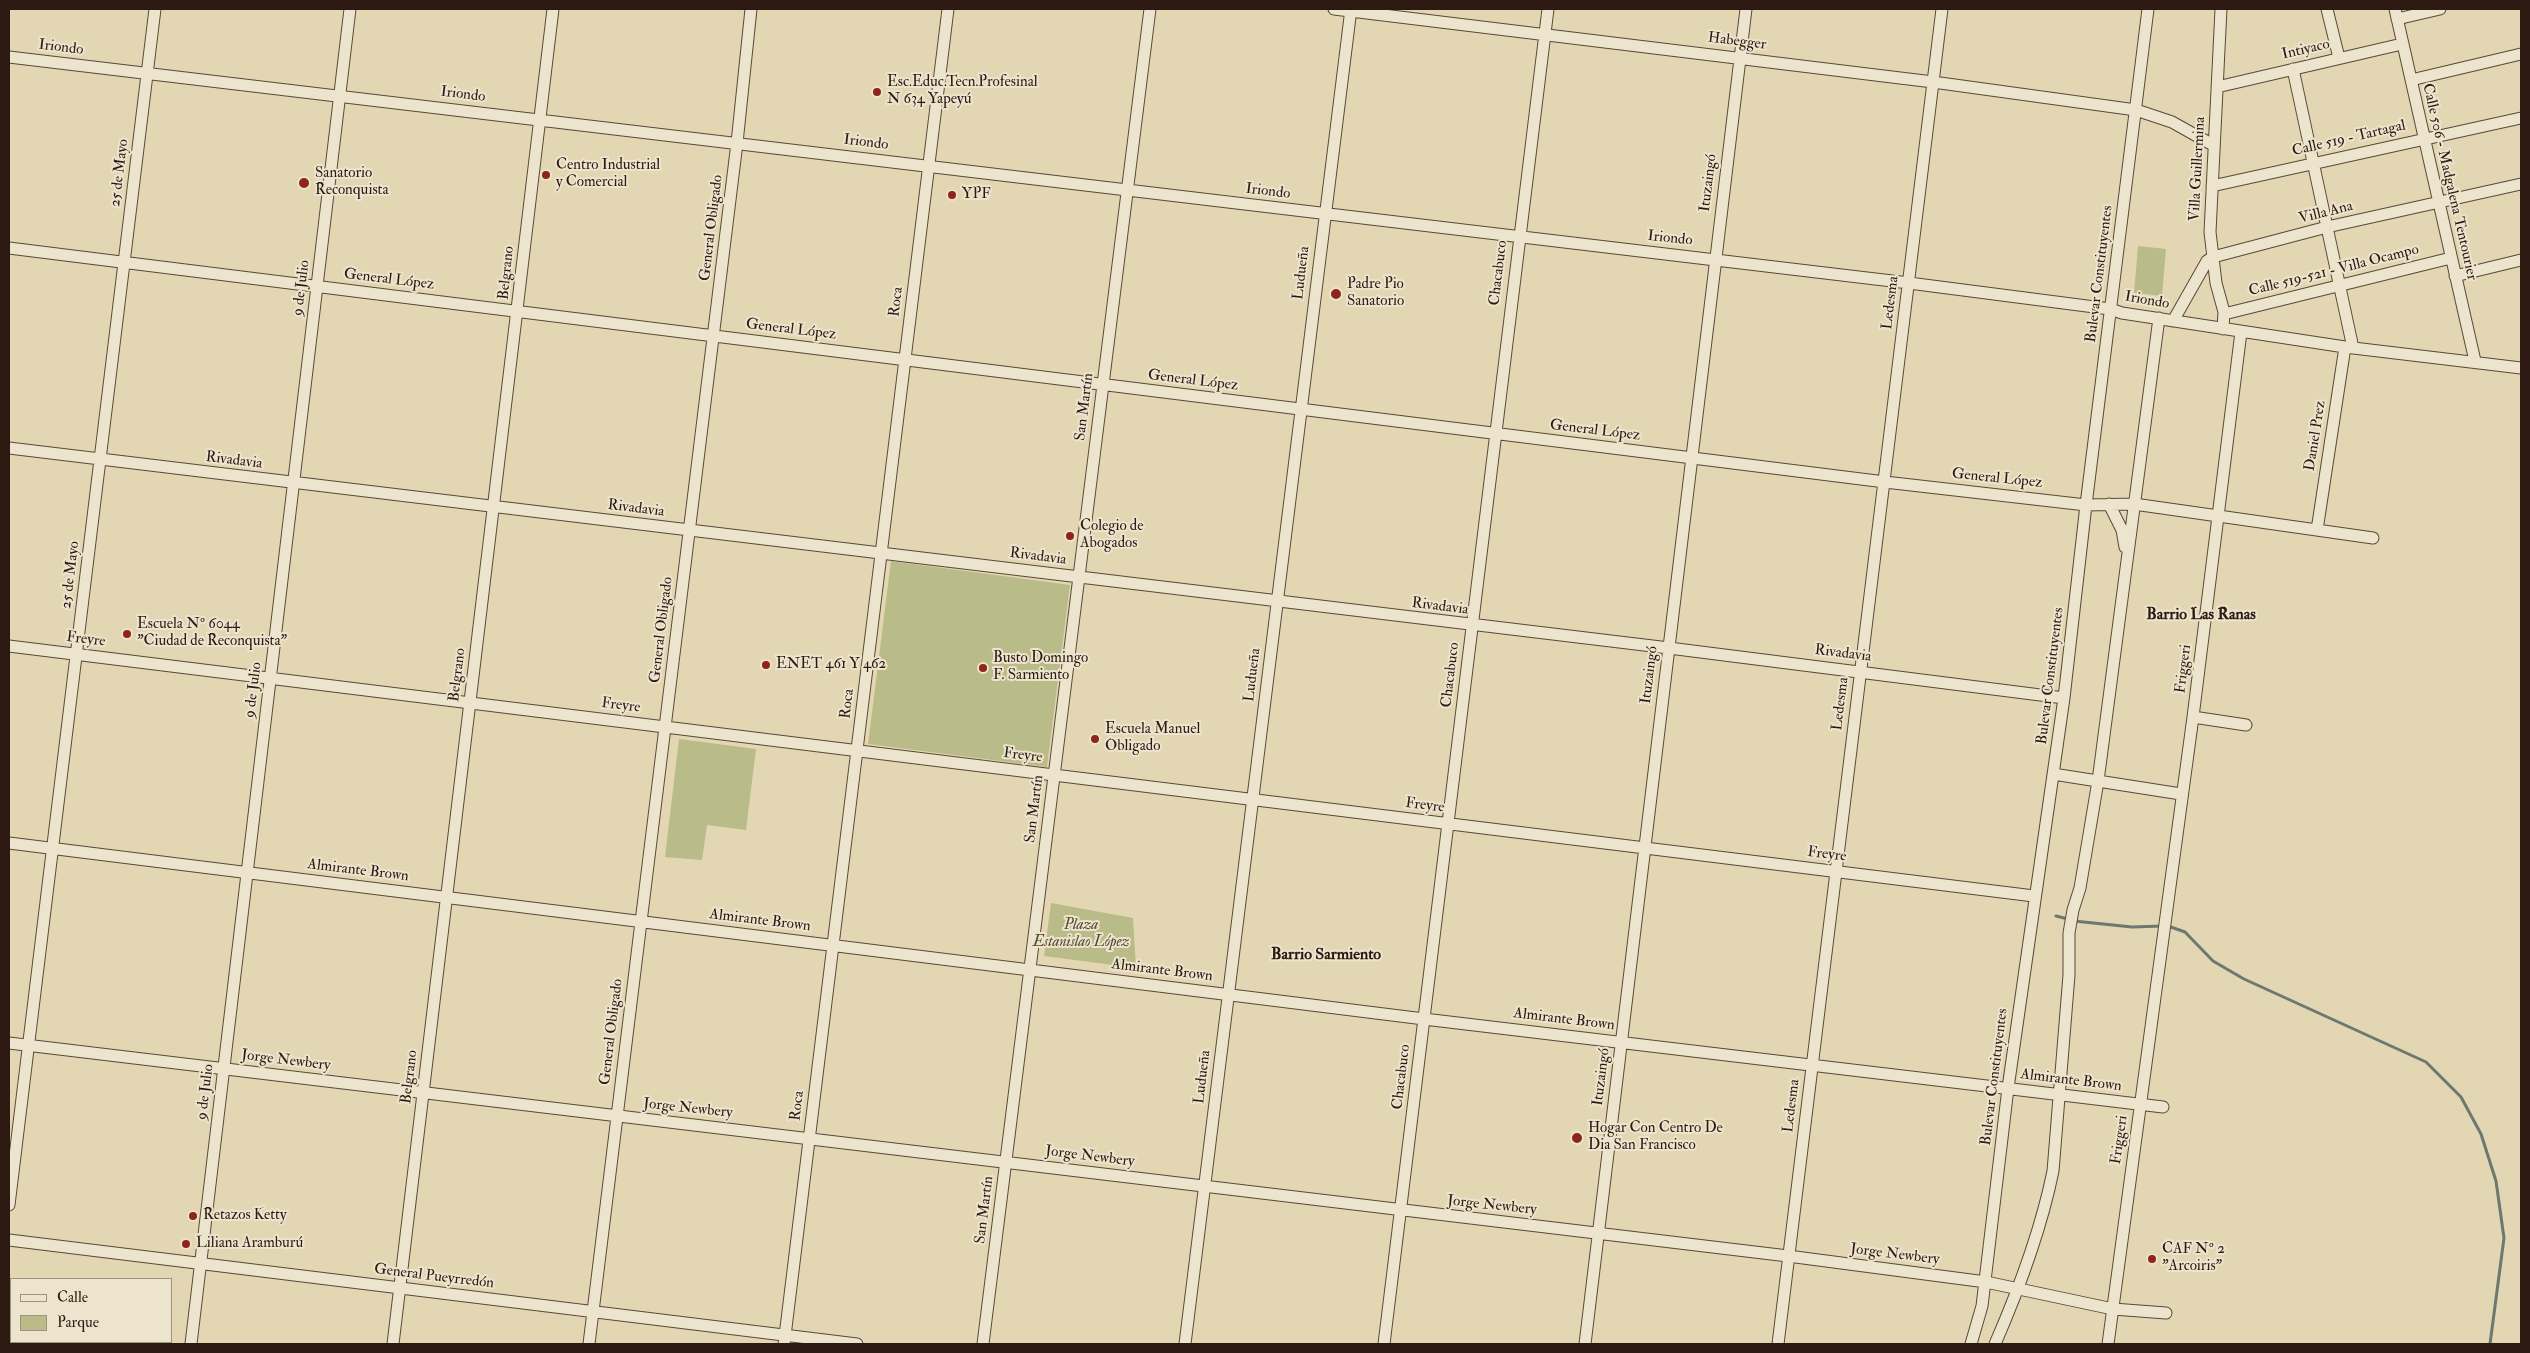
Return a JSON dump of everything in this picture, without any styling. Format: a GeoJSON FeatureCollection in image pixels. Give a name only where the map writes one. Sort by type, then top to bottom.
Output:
{"type":"FeatureCollection","features":[{"type":"Feature","properties":{"kind":"street","name":"25 de Mayo"},"geometry":{"type":"LineString","coordinates":[[9,1205],[155,9]]}},
{"type":"Feature","properties":{"kind":"street","name":"9 de Julio"},"geometry":{"type":"LineString","coordinates":[[191,1344],[350,9]]}},
{"type":"Feature","properties":{"kind":"street","name":"Belgrano"},"geometry":{"type":"LineString","coordinates":[[393,1344],[553,9]]}},
{"type":"Feature","properties":{"kind":"street","name":"General Obligado"},"geometry":{"type":"LineString","coordinates":[[589,1344],[737,144],[751,9]]}},
{"type":"Feature","properties":{"kind":"street","name":"Roca"},"geometry":{"type":"LineString","coordinates":[[785,1340],[948,9]]}},
{"type":"Feature","properties":{"kind":"street","name":"San Martín"},"geometry":{"type":"LineString","coordinates":[[983,1344],[1150,9]]}},
{"type":"Feature","properties":{"kind":"street","name":"Habegger"},"geometry":{"type":"LineString","coordinates":[[1334,9],[1933,82],[2136,110],[2172,122],[2213,146]]}},
{"type":"Feature","properties":{"kind":"street","name":"Chacabuco"},"geometry":{"type":"LineString","coordinates":[[1384,1344],[1496,434],[1518,237],[1548,9]]}},
{"type":"Feature","properties":{"kind":"street","name":"Ituzaingó"},"geometry":{"type":"LineString","coordinates":[[1584,1344],[1692,457],[1714,259],[1746,9]]}},
{"type":"Feature","properties":{"kind":"street","name":"Ledesma"},"geometry":{"type":"LineString","coordinates":[[1778,1344],[1942,9]]}},
{"type":"Feature","properties":{"kind":"street","name":"Bulevar Constituyentes"},"geometry":{"type":"LineString","coordinates":[[1971,1344],[1982,1306],[1986,1282],[2008,1088],[2034,896],[2064,698],[2086,504],[2148,9]]}},
{"type":"Feature","properties":{"kind":"street","name":"Villa Guillermina"},"geometry":{"type":"LineString","coordinates":[[2221,9],[2210,232],[2212,257],[2224,314],[2223,329]]}},
{"type":"Feature","properties":{"kind":"street"},"geometry":{"type":"LineString","coordinates":[[2327,9],[2339,58]]}},
{"type":"Feature","properties":{"kind":"street"},"geometry":{"type":"LineString","coordinates":[[2396,14],[2440,9]]}},
{"type":"Feature","properties":{"kind":"street","name":"Ludueña"},"geometry":{"type":"LineString","coordinates":[[1185,1344],[1278,602],[1324,214],[1351,10]]}},
{"type":"Feature","properties":{"kind":"street","name":"Calle 506 - Madgalena Tentourier"},"geometry":{"type":"LineString","coordinates":[[2396,14],[2475,362]]}},
{"type":"Feature","properties":{"kind":"street","name":"Intiyaco"},"geometry":{"type":"LineString","coordinates":[[2217,87],[2402,44]]}},
{"type":"Feature","properties":{"kind":"street"},"geometry":{"type":"LineString","coordinates":[[2411,80],[2521,54]]}},
{"type":"Feature","properties":{"kind":"street","name":"Iriondo"},"geometry":{"type":"LineString","coordinates":[[9,57],[1909,282],[2110,309],[2122,313],[2241,332],[2521,368]]}},
{"type":"Feature","properties":{"kind":"street"},"geometry":{"type":"LineString","coordinates":[[2293,69],[2340,285],[2349,347]]}},
{"type":"Feature","properties":{"kind":"street","name":"Calle 519 - Tartagal"},"geometry":{"type":"LineString","coordinates":[[2212,186],[2312,163],[2425,139],[2433,139],[2521,118]]}},
{"type":"Feature","properties":{"kind":"street","name":"Villa Ana"},"geometry":{"type":"LineString","coordinates":[[2212,257],[2327,227],[2521,184]]}},
{"type":"Feature","properties":{"kind":"street","name":"General López"},"geometry":{"type":"LineString","coordinates":[[9,248],[1885,482],[2086,504],[2134,504],[2373,538]]}},
{"type":"Feature","properties":{"kind":"street"},"geometry":{"type":"LineString","coordinates":[[2173,321],[2207,261],[2212,257]]}},
{"type":"Feature","properties":{"kind":"street","name":"Calle 519-521 - Villa Ocampo"},"geometry":{"type":"LineString","coordinates":[[2224,314],[2451,258]]}},
{"type":"Feature","properties":{"kind":"street"},"geometry":{"type":"LineString","coordinates":[[2455,276],[2521,260]]}},
{"type":"Feature","properties":{"kind":"street"},"geometry":{"type":"LineString","coordinates":[[1995,1344],[2017,1289],[2049,1194],[2053,1171],[2058,1093],[2070,975],[2071,919],[2080,888],[2098,781],[2159,318]]}},
{"type":"Feature","properties":{"kind":"street","name":"Friggeri"},"geometry":{"type":"LineString","coordinates":[[2108,1344],[2181,794],[2193,718],[2241,332]]}},
{"type":"Feature","properties":{"kind":"street","name":"Daniel Prez"},"geometry":{"type":"LineString","coordinates":[[2317,530],[2349,347]]}},
{"type":"Feature","properties":{"kind":"street","name":"Rivadavia"},"geometry":{"type":"LineString","coordinates":[[9,448],[1472,626],[1669,648],[2064,698]]}},
{"type":"Feature","properties":{"kind":"street"},"geometry":{"type":"LineString","coordinates":[[2109,504],[2122,530],[2127,563]]}},
{"type":"Feature","properties":{"kind":"street","name":"Freyre"},"geometry":{"type":"LineString","coordinates":[[9,646],[2034,896]]}},
{"type":"Feature","properties":{"kind":"street"},"geometry":{"type":"LineString","coordinates":[[2193,718],[2246,724]]}},
{"type":"Feature","properties":{"kind":"street"},"geometry":{"type":"LineString","coordinates":[[2053,774],[2181,794]]}},
{"type":"Feature","properties":{"kind":"street","name":"Almirante Brown"},"geometry":{"type":"LineString","coordinates":[[9,843],[1424,1019],[2164,1107]]}},
{"type":"Feature","properties":{"kind":"street","name":"Jorge Newbery"},"geometry":{"type":"LineString","coordinates":[[9,1043],[1788,1256],[1986,1282],[2113,1309],[2166,1313]]}},
{"type":"Feature","properties":{"kind":"street","name":"General Pueyrredón"},"geometry":{"type":"LineString","coordinates":[[9,1240],[592,1312],[785,1340],[856,1344]]}},
{"type":"Feature","properties":{"kind":"green space"},"geometry":{"type":"Polygon","coordinates":[[[2138,246],[2166,249],[2162,296],[2134,293],[2138,246]]]}},
{"type":"Feature","properties":{"kind":"green space"},"geometry":{"type":"Polygon","coordinates":[[[891,561],[1070,585],[1047,767],[868,744],[891,561]]]}},
{"type":"Feature","properties":{"kind":"green space"},"geometry":{"type":"Polygon","coordinates":[[[679,739],[756,749],[746,830],[707,825],[702,860],[665,857],[679,739]]]}},
{"type":"Feature","properties":{"kind":"green space","name":"Plaza Estanislao López"},"geometry":{"type":"Polygon","coordinates":[[[1051,903],[1133,918],[1136,968],[1044,956],[1051,903]]]}},
{"type":"Feature","properties":{"kind":"waterway"},"geometry":{"type":"LineString","coordinates":[[2056,916],[2068,919]]}},
{"type":"Feature","properties":{"kind":"waterway"},"geometry":{"type":"LineString","coordinates":[[2074,921],[2132,927],[2162,926]]}},
{"type":"Feature","properties":{"kind":"waterway"},"geometry":{"type":"LineString","coordinates":[[2168,926],[2185,932],[2213,961],[2244,979],[2426,1062],[2461,1097],[2481,1134],[2496,1181],[2504,1238],[2490,1344]]}},
{"type":"Feature","properties":{"kind":"place","name":"Esc.Educ.Tecn.Profesinal N 634 Yapeyú"},"geometry":{"type":"Point","coordinates":[877,92]}},
{"type":"Feature","properties":{"kind":"place","name":"Centro Industrial y Comercial"},"geometry":{"type":"Point","coordinates":[546,175]}},
{"type":"Feature","properties":{"kind":"place","name":"Sanatorio Reconquista"},"geometry":{"type":"Point","coordinates":[304,183]}},
{"type":"Feature","properties":{"kind":"place","name":"YPF"},"geometry":{"type":"Point","coordinates":[952,195]}},
{"type":"Feature","properties":{"kind":"place","name":"Padre Pio Sanatorio"},"geometry":{"type":"Point","coordinates":[1336,294]}},
{"type":"Feature","properties":{"kind":"place","name":"Colegio de Abogados"},"geometry":{"type":"Point","coordinates":[1070,536]}},
{"type":"Feature","properties":{"kind":"place","name":"Escuela Nº 6044 \"Ciudad de Reconquista\""},"geometry":{"type":"Point","coordinates":[127,634]}},
{"type":"Feature","properties":{"kind":"place","name":"ENET 461 Y 462"},"geometry":{"type":"Point","coordinates":[766,665]}},
{"type":"Feature","properties":{"kind":"place","name":"Busto Domingo F. Sarmiento"},"geometry":{"type":"Point","coordinates":[983,668]}},
{"type":"Feature","properties":{"kind":"place","name":"Escuela Manuel Obligado"},"geometry":{"type":"Point","coordinates":[1095,739]}},
{"type":"Feature","properties":{"kind":"place","name":"Hogar Con Centro De Dia San Francisco"},"geometry":{"type":"Point","coordinates":[1577,1138]}},
{"type":"Feature","properties":{"kind":"place","name":"Retazos Ketty"},"geometry":{"type":"Point","coordinates":[193,1216]}},
{"type":"Feature","properties":{"kind":"place","name":"Liliana Aramburú"},"geometry":{"type":"Point","coordinates":[186,1244]}},
{"type":"Feature","properties":{"kind":"place","name":"CAF Nº 2 \"Arcoiris\""},"geometry":{"type":"Point","coordinates":[2152,1259]}},
{"type":"Feature","properties":{"kind":"district","name":"Barrio Las Ranas"},"geometry":{"type":"Point","coordinates":[2201,616]}},
{"type":"Feature","properties":{"kind":"district","name":"Barrio Sarmiento"},"geometry":{"type":"Point","coordinates":[1326,956]}}]}
